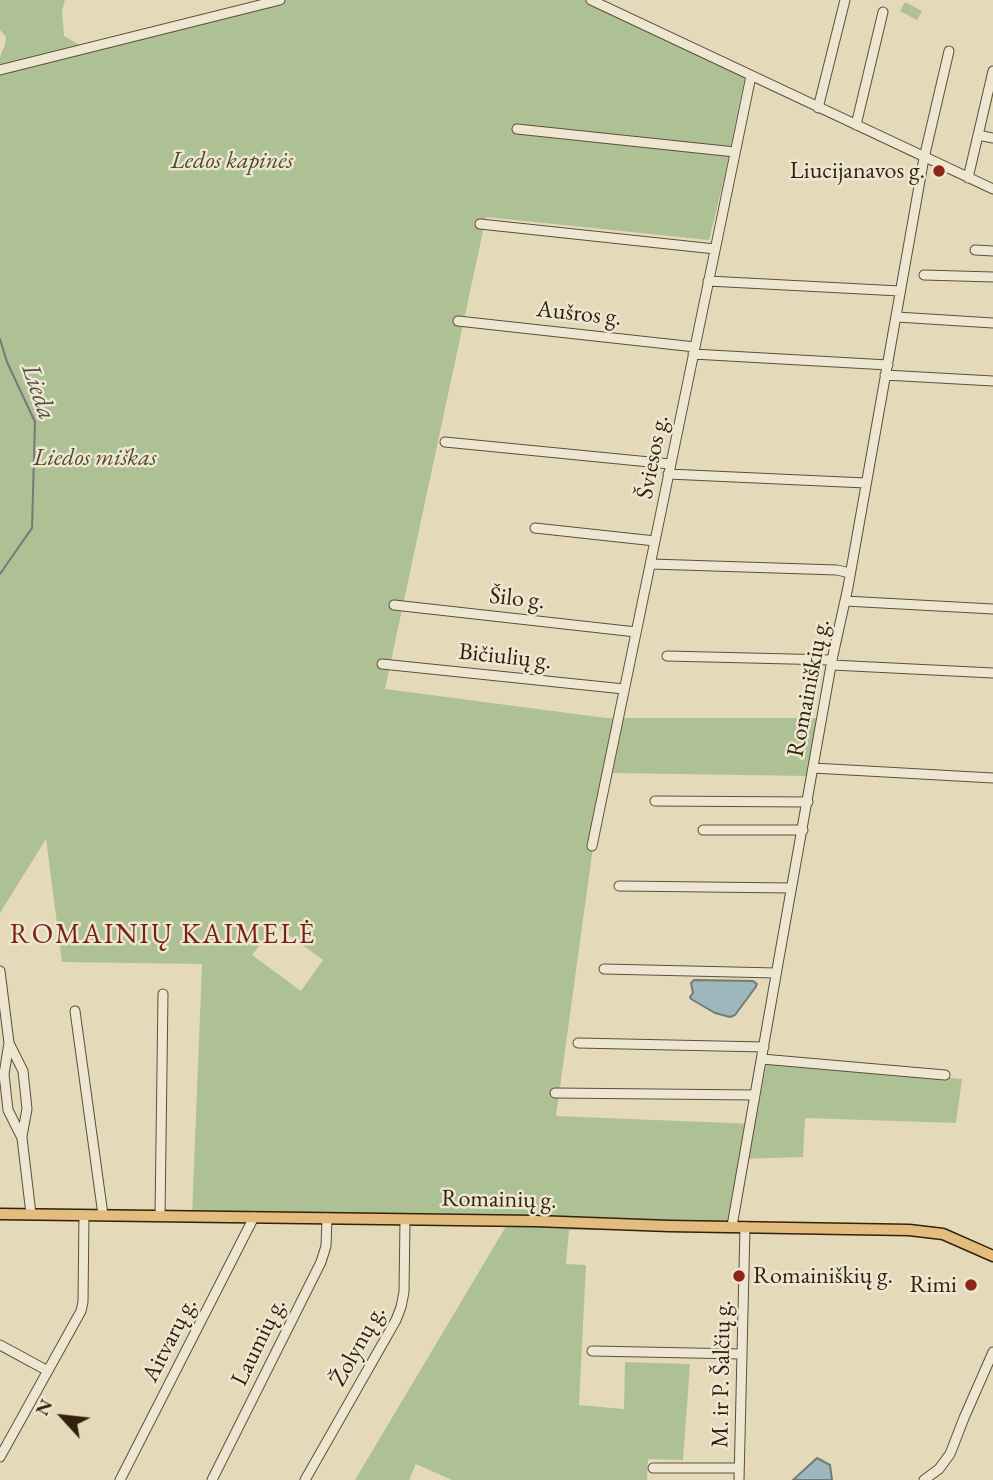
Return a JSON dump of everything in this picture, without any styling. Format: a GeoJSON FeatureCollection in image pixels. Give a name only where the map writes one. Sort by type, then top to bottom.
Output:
{"type":"FeatureCollection","features":[{"type":"Feature","properties":{"kind":"main road","name":"Romainių g."},"geometry":{"type":"LineString","coordinates":[[0,1214],[535,1221],[909,1230],[934,1232],[993,1256]]}},
{"type":"Feature","properties":{"kind":"street"},"geometry":{"type":"LineString","coordinates":[[0,70],[280,0]]}},
{"type":"Feature","properties":{"kind":"street"},"geometry":{"type":"LineString","coordinates":[[592,0],[993,190]]}},
{"type":"Feature","properties":{"kind":"street"},"geometry":{"type":"LineString","coordinates":[[818,108],[845,0]]}},
{"type":"Feature","properties":{"kind":"street"},"geometry":{"type":"LineString","coordinates":[[856,125],[883,12]]}},
{"type":"Feature","properties":{"kind":"street","name":"Romainiškių g."},"geometry":{"type":"LineString","coordinates":[[732,1226],[924,158],[949,51]]}},
{"type":"Feature","properties":{"kind":"street"},"geometry":{"type":"LineString","coordinates":[[968,178],[993,71]]}},
{"type":"Feature","properties":{"kind":"street","name":"Šviesos g."},"geometry":{"type":"LineString","coordinates":[[592,846],[751,76]]}},
{"type":"Feature","properties":{"kind":"street"},"geometry":{"type":"LineString","coordinates":[[517,129],[735,152]]}},
{"type":"Feature","properties":{"kind":"street"},"geometry":{"type":"LineString","coordinates":[[978,135],[993,138]]}},
{"type":"Feature","properties":{"kind":"street"},"geometry":{"type":"LineString","coordinates":[[480,224],[715,248]]}},
{"type":"Feature","properties":{"kind":"street"},"geometry":{"type":"LineString","coordinates":[[975,250],[993,251]]}},
{"type":"Feature","properties":{"kind":"street"},"geometry":{"type":"LineString","coordinates":[[924,275],[993,277]]}},
{"type":"Feature","properties":{"kind":"street"},"geometry":{"type":"LineString","coordinates":[[708,281],[900,290]]}},
{"type":"Feature","properties":{"kind":"street"},"geometry":{"type":"LineString","coordinates":[[897,317],[993,323]]}},
{"type":"Feature","properties":{"kind":"street","name":"Aušros g."},"geometry":{"type":"LineString","coordinates":[[458,321],[694,350],[888,365]]}},
{"type":"Feature","properties":{"kind":"street"},"geometry":{"type":"LineString","coordinates":[[885,375],[993,381]]}},
{"type":"Feature","properties":{"kind":"street"},"geometry":{"type":"LineString","coordinates":[[445,442],[669,469],[866,483]]}},
{"type":"Feature","properties":{"kind":"street"},"geometry":{"type":"LineString","coordinates":[[535,528],[655,541]]}},
{"type":"Feature","properties":{"kind":"street"},"geometry":{"type":"LineString","coordinates":[[651,564],[837,570],[850,573]]}},
{"type":"Feature","properties":{"kind":"street"},"geometry":{"type":"LineString","coordinates":[[845,601],[993,609]]}},
{"type":"Feature","properties":{"kind":"street","name":"Šilo g."},"geometry":{"type":"LineString","coordinates":[[394,605],[636,632]]}},
{"type":"Feature","properties":{"kind":"street"},"geometry":{"type":"LineString","coordinates":[[667,656],[993,673]]}},
{"type":"Feature","properties":{"kind":"street","name":"Bičiulių g."},"geometry":{"type":"LineString","coordinates":[[382,664],[624,688]]}},
{"type":"Feature","properties":{"kind":"street"},"geometry":{"type":"LineString","coordinates":[[813,768],[993,778]]}},
{"type":"Feature","properties":{"kind":"street"},"geometry":{"type":"LineString","coordinates":[[655,801],[808,802]]}},
{"type":"Feature","properties":{"kind":"street"},"geometry":{"type":"LineString","coordinates":[[703,830],[803,830]]}},
{"type":"Feature","properties":{"kind":"street"},"geometry":{"type":"LineString","coordinates":[[619,887],[791,888]]}},
{"type":"Feature","properties":{"kind":"street"},"geometry":{"type":"LineString","coordinates":[[604,969],[776,973]]}},
{"type":"Feature","properties":{"kind":"street"},"geometry":{"type":"LineString","coordinates":[[1,971],[9,1043],[4,1074],[8,1110],[22,1138]]}},
{"type":"Feature","properties":{"kind":"street"},"geometry":{"type":"LineString","coordinates":[[160,1216],[163,994]]}},
{"type":"Feature","properties":{"kind":"street"},"geometry":{"type":"LineString","coordinates":[[75,1011],[103,1215]]}},
{"type":"Feature","properties":{"kind":"street"},"geometry":{"type":"LineString","coordinates":[[9,1043],[23,1071],[27,1109],[22,1138],[31,1214]]}},
{"type":"Feature","properties":{"kind":"street"},"geometry":{"type":"LineString","coordinates":[[578,1043],[764,1047]]}},
{"type":"Feature","properties":{"kind":"street"},"geometry":{"type":"LineString","coordinates":[[762,1059],[945,1075]]}},
{"type":"Feature","properties":{"kind":"street"},"geometry":{"type":"LineString","coordinates":[[555,1093],[755,1095]]}},
{"type":"Feature","properties":{"kind":"street"},"geometry":{"type":"LineString","coordinates":[[0,1457],[81,1311],[84,1215]]}},
{"type":"Feature","properties":{"kind":"street","name":"Aitvarų g."},"geometry":{"type":"LineString","coordinates":[[120,1480],[254,1217]]}},
{"type":"Feature","properties":{"kind":"street","name":"Laumių g."},"geometry":{"type":"LineString","coordinates":[[212,1480],[321,1262],[326,1246],[327,1218]]}},
{"type":"Feature","properties":{"kind":"street","name":"Žolynų g."},"geometry":{"type":"LineString","coordinates":[[304,1480],[396,1320],[404,1292],[405,1220]]}},
{"type":"Feature","properties":{"kind":"street","name":"M. ir P. Šalčių g."},"geometry":{"type":"LineString","coordinates":[[739,1480],[745,1227]]}},
{"type":"Feature","properties":{"kind":"street"},"geometry":{"type":"LineString","coordinates":[[0,1345],[48,1371]]}},
{"type":"Feature","properties":{"kind":"street"},"geometry":{"type":"LineString","coordinates":[[592,1351],[741,1354]]}},
{"type":"Feature","properties":{"kind":"street"},"geometry":{"type":"LineString","coordinates":[[924,1480],[939,1469],[950,1454],[993,1352]]}},
{"type":"Feature","properties":{"kind":"street"},"geometry":{"type":"LineString","coordinates":[[653,1468],[739,1468]]}},
{"type":"Feature","properties":{"kind":"green space"},"geometry":{"type":"Polygon","coordinates":[[[0,0],[65,0],[62,11],[64,36],[85,48],[280,0],[595,0],[747,67],[709,240],[486,217],[385,689],[606,718],[818,718],[808,776],[613,773],[593,847],[556,1116],[755,1124],[767,1061],[962,1079],[956,1123],[805,1118],[803,1157],[739,1159],[727,1230],[569,1230],[566,1264],[586,1265],[579,1405],[624,1409],[625,1362],[690,1364],[683,1460],[648,1459],[647,1480],[452,1480],[416,1464],[409,1480],[355,1480],[508,1223],[192,1216],[202,964],[62,962],[46,839],[0,913],[0,56],[6,37],[0,30],[0,0]],[[275,925],[252,955],[301,991],[323,960],[275,925]]]}},
{"type":"Feature","properties":{"kind":"green space"},"geometry":{"type":"Polygon","coordinates":[[[905,2],[922,11],[917,20],[900,11],[905,2]]]}},
{"type":"Feature","properties":{"kind":"water"},"geometry":{"type":"Polygon","coordinates":[[[694,980],[753,981],[757,984],[735,1015],[730,1017],[715,1013],[691,999],[691,983],[694,980]]]}},
{"type":"Feature","properties":{"kind":"water"},"geometry":{"type":"Polygon","coordinates":[[[817,1458],[830,1465],[832,1480],[793,1480],[817,1458]]]}},
{"type":"Feature","properties":{"kind":"waterway","name":"Lieda"},"geometry":{"type":"LineString","coordinates":[[0,339],[7,362],[35,422],[32,528],[0,574]]}},
{"type":"Feature","properties":{"kind":"place","name":"Liucijanavos g."},"geometry":{"type":"Point","coordinates":[939,171]}},
{"type":"Feature","properties":{"kind":"place","name":"Romainiškių g."},"geometry":{"type":"Point","coordinates":[739,1276]}},
{"type":"Feature","properties":{"kind":"place","name":"Rimi"},"geometry":{"type":"Point","coordinates":[971,1285]}},
{"type":"Feature","properties":{"kind":"district","name":"ROMAINIŲ KAIMELĖ"},"geometry":{"type":"Point","coordinates":[163,935]}},
{"type":"Feature","properties":{"kind":"park label","name":"Ledos kapinės"},"geometry":{"type":"Point","coordinates":[232,161]}},
{"type":"Feature","properties":{"kind":"park label","name":"Liedos miškas"},"geometry":{"type":"Point","coordinates":[95,458]}}]}
